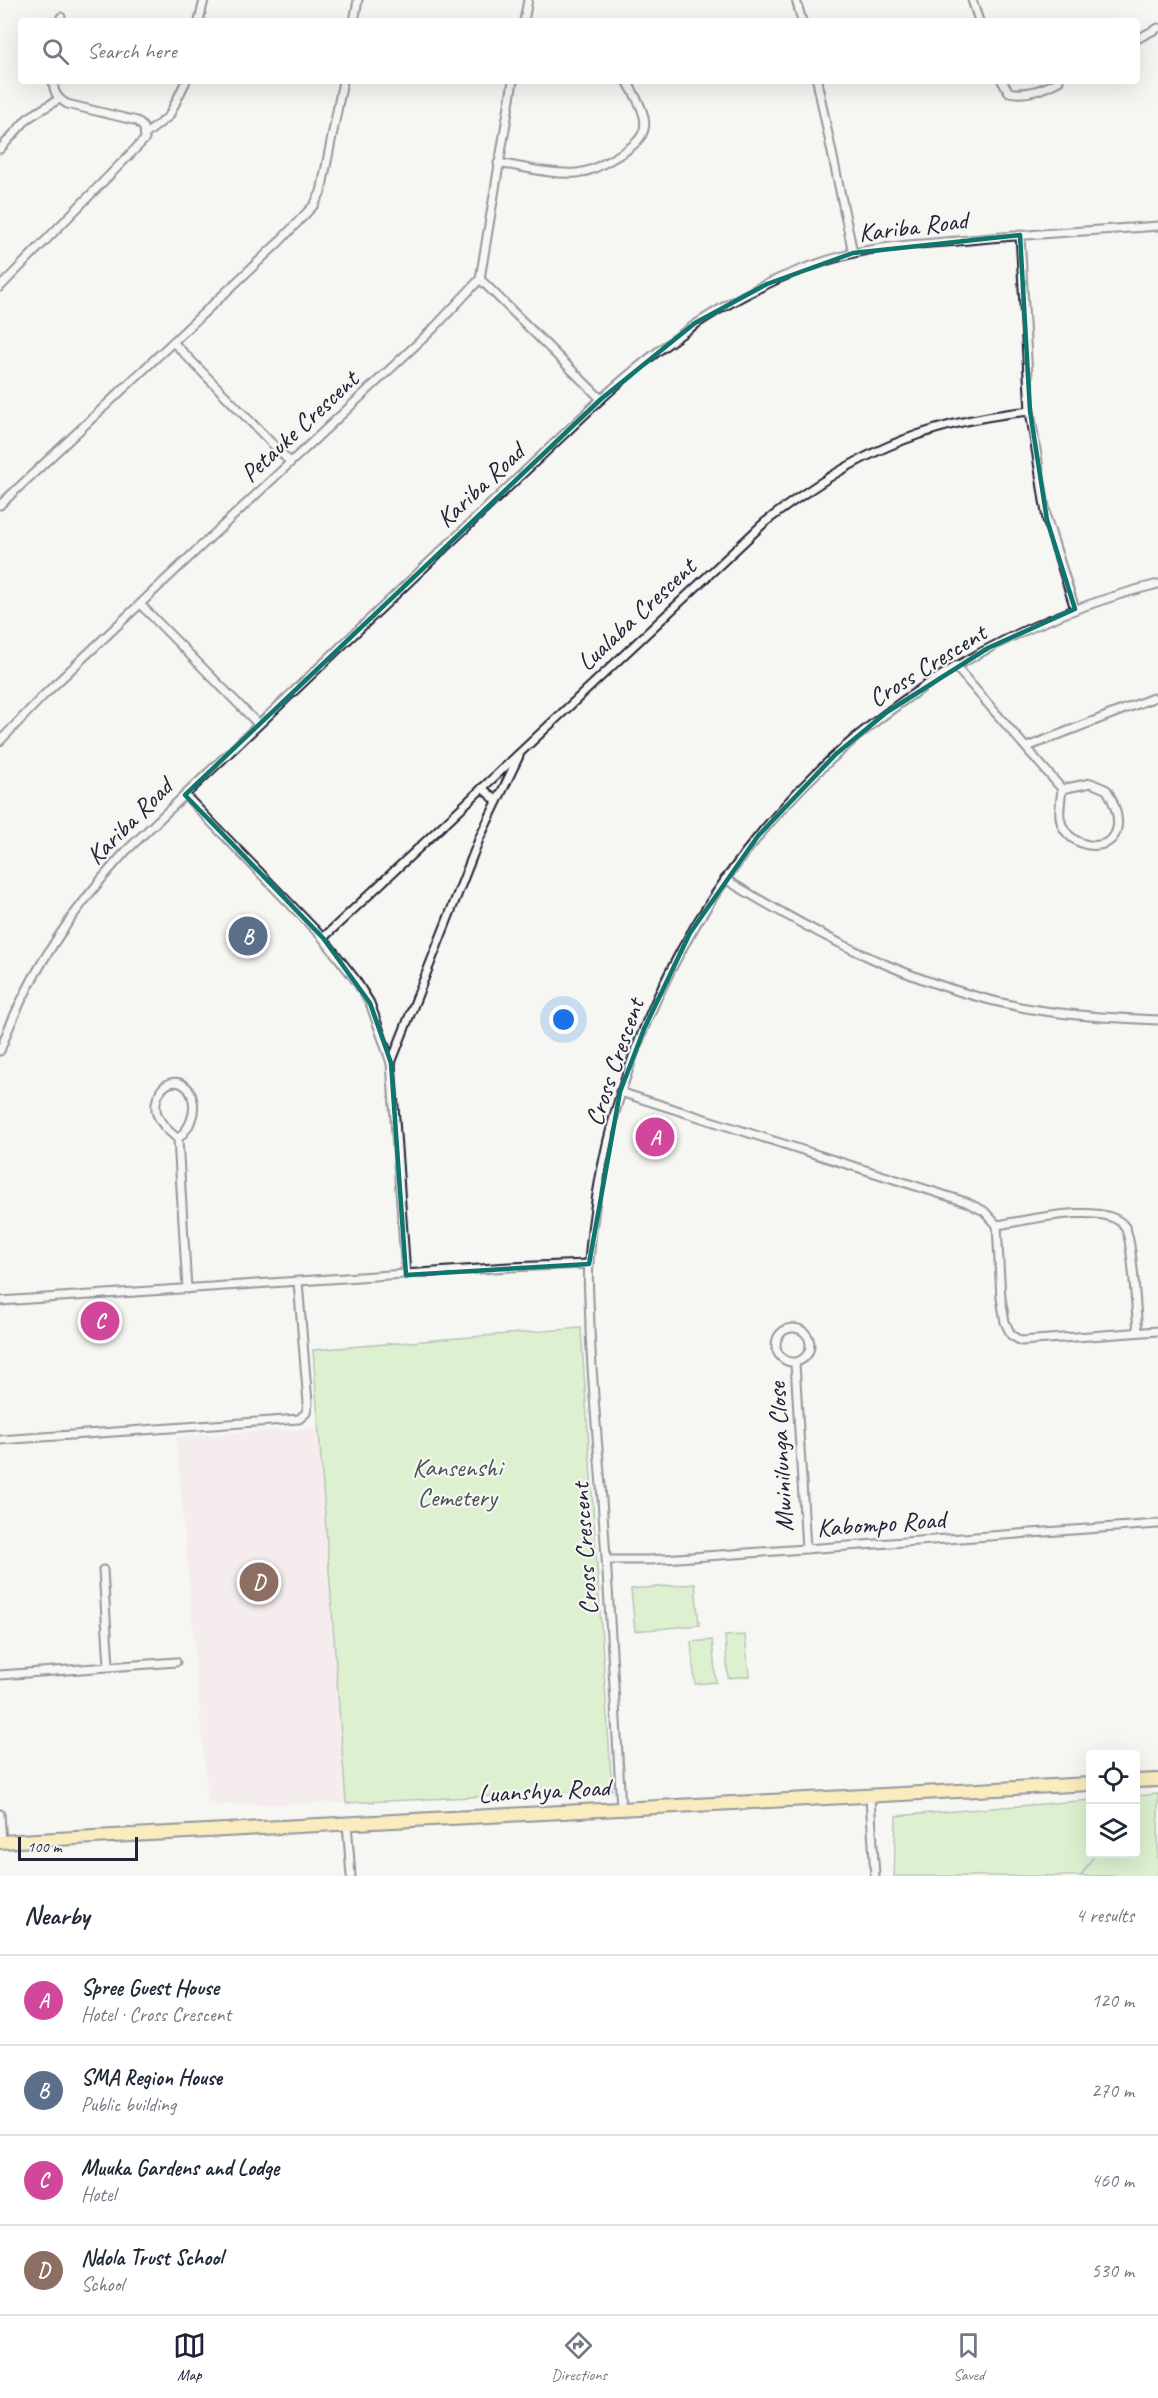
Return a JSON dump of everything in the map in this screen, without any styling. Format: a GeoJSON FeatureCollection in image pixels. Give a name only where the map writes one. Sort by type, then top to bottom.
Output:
{"type":"FeatureCollection","features":[{"type":"Feature","properties":{"kind":"highway"},"geometry":{"type":"LineString","coordinates":[[1140,1781],[1158,1780]]}},
{"type":"Feature","properties":{"kind":"highway","name":"Luanshya Road"},"geometry":{"type":"LineString","coordinates":[[1,1842],[1086,1784]]}},
{"type":"Feature","properties":{"kind":"street"},"geometry":{"type":"LineString","coordinates":[[200,18],[204,0]]}},
{"type":"Feature","properties":{"kind":"street"},"geometry":{"type":"LineString","coordinates":[[355,18],[358,0]]}},
{"type":"Feature","properties":{"kind":"street"},"geometry":{"type":"LineString","coordinates":[[525,18],[528,0]]}},
{"type":"Feature","properties":{"kind":"street"},"geometry":{"type":"LineString","coordinates":[[796,0],[801,18]]}},
{"type":"Feature","properties":{"kind":"street"},"geometry":{"type":"LineString","coordinates":[[972,0],[979,18]]}},
{"type":"Feature","properties":{"kind":"street"},"geometry":{"type":"LineString","coordinates":[[1140,37],[1158,28]]}},
{"type":"Feature","properties":{"kind":"street"},"geometry":{"type":"LineString","coordinates":[[0,287],[46,237],[146,139],[146,134],[137,121],[67,104],[54,92],[53,84]]}},
{"type":"Feature","properties":{"kind":"street"},"geometry":{"type":"LineString","coordinates":[[146,134],[169,116],[185,84]]}},
{"type":"Feature","properties":{"kind":"street"},"geometry":{"type":"LineString","coordinates":[[0,505],[279,243],[317,201],[323,186],[342,84]]}},
{"type":"Feature","properties":{"kind":"street"},"geometry":{"type":"LineString","coordinates":[[512,84],[480,279],[601,399]]}},
{"type":"Feature","properties":{"kind":"street"},"geometry":{"type":"LineString","coordinates":[[498,163],[576,173],[591,170],[627,151],[641,139],[645,123],[642,108],[629,84]]}},
{"type":"Feature","properties":{"kind":"street"},"geometry":{"type":"LineString","coordinates":[[818,84],[853,253]]}},
{"type":"Feature","properties":{"kind":"street"},"geometry":{"type":"LineString","coordinates":[[1004,84],[1010,92],[1020,94],[1045,89],[1054,84]]}},
{"type":"Feature","properties":{"kind":"street"},"geometry":{"type":"LineString","coordinates":[[0,149],[28,118],[59,99]]}},
{"type":"Feature","properties":{"kind":"street","name":"Kariba Road"},"geometry":{"type":"LineString","coordinates":[[0,1051],[29,984],[61,931],[94,885],[126,851],[258,724],[601,399],[662,346],[719,309],[767,284],[853,253],[884,247],[1158,226]]}},
{"type":"Feature","properties":{"kind":"street"},"geometry":{"type":"LineString","coordinates":[[1020,235],[1030,411],[1047,520],[1075,609]]}},
{"type":"Feature","properties":{"kind":"street","name":"Petauke Crescent"},"geometry":{"type":"LineString","coordinates":[[0,741],[44,696],[433,329],[480,279]]}},
{"type":"Feature","properties":{"kind":"street"},"geometry":{"type":"LineString","coordinates":[[173,342],[290,462]]}},
{"type":"Feature","properties":{"kind":"street","name":"Lualaba Crescent"},"geometry":{"type":"LineString","coordinates":[[323,938],[764,523],[821,481],[887,445],[923,432],[996,414],[1030,411]]}},
{"type":"Feature","properties":{"kind":"street","name":"Cross Crescent"},"geometry":{"type":"LineString","coordinates":[[621,1808],[591,1349],[589,1264],[601,1180],[620,1092],[671,967],[725,879],[758,836],[800,788],[836,754],[887,712],[955,666],[988,648],[1075,609],[1158,584]]}},
{"type":"Feature","properties":{"kind":"street"},"geometry":{"type":"LineString","coordinates":[[141,605],[258,724]]}},
{"type":"Feature","properties":{"kind":"street"},"geometry":{"type":"LineString","coordinates":[[955,666],[1062,789],[1060,818],[1064,830],[1075,840],[1088,845],[1102,846],[1109,843],[1116,836],[1117,813],[1107,790],[1091,783],[1062,789]]}},
{"type":"Feature","properties":{"kind":"street"},"geometry":{"type":"LineString","coordinates":[[1027,747],[1153,698]]}},
{"type":"Feature","properties":{"kind":"street"},"geometry":{"type":"LineString","coordinates":[[391,1063],[448,915],[496,800],[521,751]]}},
{"type":"Feature","properties":{"kind":"street"},"geometry":{"type":"LineString","coordinates":[[482,788],[496,800]]}},
{"type":"Feature","properties":{"kind":"street"},"geometry":{"type":"LineString","coordinates":[[185,795],[323,938],[364,991],[391,1063],[406,1275]]}},
{"type":"Feature","properties":{"kind":"street"},"geometry":{"type":"LineString","coordinates":[[725,879],[798,923],[837,943],[938,985],[1025,1008],[1094,1017],[1158,1020]]}},
{"type":"Feature","properties":{"kind":"street"},"geometry":{"type":"LineString","coordinates":[[178,1140],[161,1122],[156,1112],[159,1093],[165,1086],[172,1083],[182,1084],[189,1090],[193,1099],[191,1120],[178,1140],[186,1289]]}},
{"type":"Feature","properties":{"kind":"street"},"geometry":{"type":"LineString","coordinates":[[620,1092],[966,1202],[984,1211],[997,1225],[1000,1298],[1005,1322],[1011,1335],[1021,1341],[1158,1331]]}},
{"type":"Feature","properties":{"kind":"street"},"geometry":{"type":"LineString","coordinates":[[997,1225],[1066,1215],[1105,1214],[1117,1218],[1126,1228],[1130,1248],[1138,1332]]}},
{"type":"Feature","properties":{"kind":"street"},"geometry":{"type":"LineString","coordinates":[[0,1302],[589,1264]]}},
{"type":"Feature","properties":{"kind":"street"},"geometry":{"type":"LineString","coordinates":[[0,1440],[299,1419],[306,1413],[308,1403],[298,1282]]}},
{"type":"Feature","properties":{"kind":"street","name":"Mwinilunga Close"},"geometry":{"type":"LineString","coordinates":[[795,1328],[802,1330],[810,1342],[807,1356],[795,1363],[788,1363],[782,1358],[776,1345],[782,1332],[795,1328]]}},
{"type":"Feature","properties":{"kind":"street","name":"Mwinilunga Close"},"geometry":{"type":"LineString","coordinates":[[795,1363],[806,1549]]}},
{"type":"Feature","properties":{"kind":"street","name":"Kabompo Road"},"geometry":{"type":"LineString","coordinates":[[606,1560],[650,1560],[1158,1524]]}},
{"type":"Feature","properties":{"kind":"street"},"geometry":{"type":"LineString","coordinates":[[103,1570],[109,1666]]}},
{"type":"Feature","properties":{"kind":"street"},"geometry":{"type":"LineString","coordinates":[[0,1675],[177,1662]]}},
{"type":"Feature","properties":{"kind":"street"},"geometry":{"type":"LineString","coordinates":[[870,1797],[875,1876]]}},
{"type":"Feature","properties":{"kind":"street"},"geometry":{"type":"LineString","coordinates":[[0,1814],[1,1842]]}},
{"type":"Feature","properties":{"kind":"street"},"geometry":{"type":"LineString","coordinates":[[347,1823],[351,1876]]}},
{"type":"Feature","properties":{"kind":"highlighted area"},"geometry":{"type":"Polygon","coordinates":[[[1020,235],[1030,411],[1047,520],[1075,609],[988,648],[887,712],[836,754],[758,836],[690,933],[644,1029],[620,1092],[589,1264],[406,1275],[391,1063],[370,1003],[323,938],[185,795],[601,399],[695,323],[767,284],[853,253],[1020,235]]]}},
{"type":"Feature","properties":{"kind":"shaded area"},"geometry":{"type":"Polygon","coordinates":[[[319,1427],[346,1803],[208,1805],[176,1437],[319,1427]]]}},
{"type":"Feature","properties":{"kind":"green space","name":"Kansenshi Cemetery"},"geometry":{"type":"Polygon","coordinates":[[[581,1328],[612,1790],[346,1803],[313,1350],[581,1328]]]}},
{"type":"Feature","properties":{"kind":"green space"},"geometry":{"type":"Polygon","coordinates":[[[695,1584],[699,1625],[635,1631],[631,1589],[695,1584]]]}},
{"type":"Feature","properties":{"kind":"green space"},"geometry":{"type":"Polygon","coordinates":[[[745,1635],[749,1676],[728,1678],[725,1636],[745,1635]]]}},
{"type":"Feature","properties":{"kind":"green space"},"geometry":{"type":"Polygon","coordinates":[[[712,1640],[716,1682],[695,1684],[691,1642],[712,1640]]]}},
{"type":"Feature","properties":{"kind":"green space"},"geometry":{"type":"Polygon","coordinates":[[[1158,1794],[1158,1876],[894,1876],[896,1816],[1086,1800],[1086,1858],[1140,1858],[1140,1796],[1158,1794]]]}},
{"type":"Feature","properties":{"kind":"waterway"},"geometry":{"type":"LineString","coordinates":[[1081,1876],[1092,1858]]}},
{"type":"Feature","properties":{"kind":"place","name":"SMA Region House"},"geometry":{"type":"Point","coordinates":[248,936]}},
{"type":"Feature","properties":{"kind":"place","name":"Spree Guest House"},"geometry":{"type":"Point","coordinates":[655,1137]}},
{"type":"Feature","properties":{"kind":"place","name":"Muuka Gardens and Lodge"},"geometry":{"type":"Point","coordinates":[100,1321]}},
{"type":"Feature","properties":{"kind":"place","name":"Ndola Trust School"},"geometry":{"type":"Point","coordinates":[259,1582]}}]}
